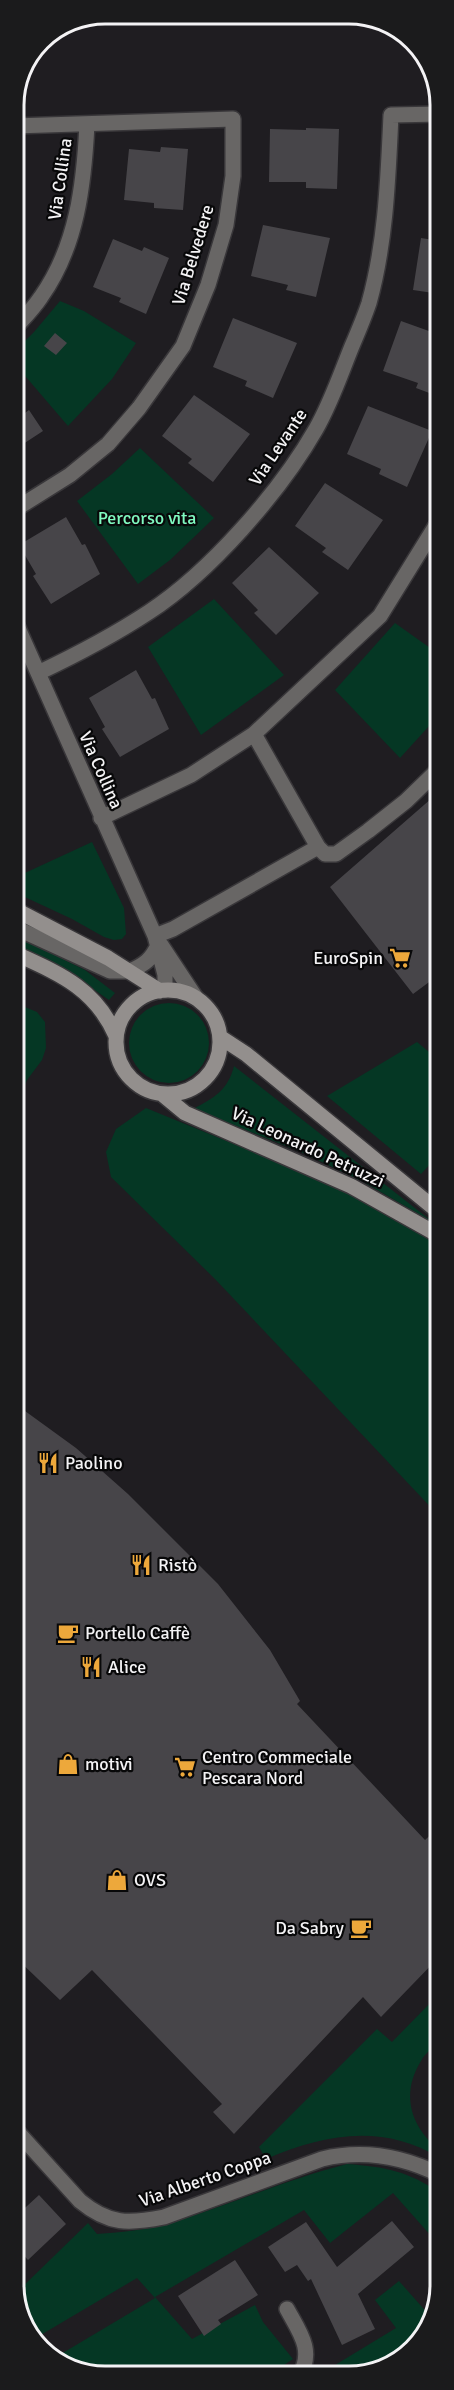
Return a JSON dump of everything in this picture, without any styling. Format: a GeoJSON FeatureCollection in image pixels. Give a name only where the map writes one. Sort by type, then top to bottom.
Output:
{"type":"FeatureCollection","features":[{"type":"Feature","properties":{"kind":"main road"},"geometry":{"type":"LineString","coordinates":[[24,914],[163,990],[181,992],[196,998],[212,1014],[220,1037],[216,1061],[204,1081],[190,1090],[175,1094],[162,1094],[134,1082],[125,1072],[119,1059],[116,1036],[102,1009],[83,989],[24,958]]}},
{"type":"Feature","properties":{"kind":"main road"},"geometry":{"type":"LineString","coordinates":[[116,1036],[123,1016],[131,1005],[141,998],[163,990]]}},
{"type":"Feature","properties":{"kind":"main road","name":"Via Leonardo Petruzzi"},"geometry":{"type":"LineString","coordinates":[[220,1037],[246,1054],[430,1205]]}},
{"type":"Feature","properties":{"kind":"main road","name":"Via Leonardo Petruzzi"},"geometry":{"type":"LineString","coordinates":[[162,1094],[185,1113],[333,1177],[430,1230]]}},
{"type":"Feature","properties":{"kind":"street","name":"Via Levante"},"geometry":{"type":"LineString","coordinates":[[38,673],[74,656],[150,612],[204,568],[255,514],[294,463],[316,429],[335,390],[368,304],[387,206],[391,115],[430,114]]}},
{"type":"Feature","properties":{"kind":"street","name":"Via Belvedere"},"geometry":{"type":"LineString","coordinates":[[24,126],[233,119],[232,176],[226,225],[208,285],[183,346],[139,408],[108,444],[78,469],[24,504]]}},
{"type":"Feature","properties":{"kind":"street","name":"Via Collina"},"geometry":{"type":"LineString","coordinates":[[24,317],[41,297],[64,255],[79,208],[85,167],[87,124]]}},
{"type":"Feature","properties":{"kind":"street"},"geometry":{"type":"LineString","coordinates":[[101,818],[191,775],[254,734],[380,616],[430,535]]}},
{"type":"Feature","properties":{"kind":"street","name":"Via Collina"},"geometry":{"type":"LineString","coordinates":[[24,642],[157,940],[196,998]]}},
{"type":"Feature","properties":{"kind":"street"},"geometry":{"type":"LineString","coordinates":[[254,734],[318,847],[326,854],[336,854],[406,801],[430,778]]}},
{"type":"Feature","properties":{"kind":"street"},"geometry":{"type":"LineString","coordinates":[[24,932],[110,971],[130,971],[147,962],[157,940],[173,929],[318,847]]}},
{"type":"Feature","properties":{"kind":"street","name":"Via Collina"},"geometry":{"type":"LineString","coordinates":[[157,940],[165,975],[163,990]]}},
{"type":"Feature","properties":{"kind":"street","name":"Via Alberto Coppa"},"geometry":{"type":"LineString","coordinates":[[24,2139],[80,2201],[107,2219],[122,2222],[138,2222],[164,2217],[322,2159],[339,2155],[380,2155],[404,2160],[430,2171]]}},
{"type":"Feature","properties":{"kind":"street"},"geometry":{"type":"LineString","coordinates":[[287,2309],[306,2344],[304,2366]]}},
{"type":"Feature","properties":{"kind":"green space"},"geometry":{"type":"Polygon","coordinates":[[[60,301],[84,311],[136,343],[112,379],[68,426],[24,375],[24,342],[60,301]]]}},
{"type":"Feature","properties":{"kind":"green space","name":"Percorso vita"},"geometry":{"type":"Polygon","coordinates":[[[140,448],[214,518],[170,560],[138,584],[77,501],[112,474],[140,448]]]}},
{"type":"Feature","properties":{"kind":"green space"},"geometry":{"type":"Polygon","coordinates":[[[214,599],[284,675],[201,735],[148,647],[214,599]]]}},
{"type":"Feature","properties":{"kind":"green space"},"geometry":{"type":"Polygon","coordinates":[[[395,623],[430,648],[430,725],[400,758],[335,690],[395,623]]]}},
{"type":"Feature","properties":{"kind":"green space"},"geometry":{"type":"Polygon","coordinates":[[[92,842],[124,908],[126,934],[122,939],[114,940],[104,937],[24,897],[24,873],[92,842]]]}},
{"type":"Feature","properties":{"kind":"green space"},"geometry":{"type":"Polygon","coordinates":[[[24,940],[85,970],[115,993],[109,1000],[64,969],[24,950],[24,940]]]}},
{"type":"Feature","properties":{"kind":"green space"},"geometry":{"type":"Polygon","coordinates":[[[169,1003],[184,1006],[197,1015],[206,1028],[209,1043],[206,1058],[197,1071],[184,1080],[169,1083],[154,1080],[141,1071],[132,1058],[129,1043],[132,1028],[141,1015],[154,1006],[169,1003]]]}},
{"type":"Feature","properties":{"kind":"green space"},"geometry":{"type":"Polygon","coordinates":[[[24,1007],[37,1012],[45,1022],[46,1048],[42,1060],[24,1087],[24,1007]]]}},
{"type":"Feature","properties":{"kind":"green space"},"geometry":{"type":"Polygon","coordinates":[[[417,1042],[430,1053],[430,1164],[421,1174],[327,1096],[417,1042]]]}},
{"type":"Feature","properties":{"kind":"green space"},"geometry":{"type":"Polygon","coordinates":[[[234,1066],[430,1221],[362,1181],[301,1152],[193,1109],[219,1092],[234,1066]]]}},
{"type":"Feature","properties":{"kind":"green space"},"geometry":{"type":"Polygon","coordinates":[[[146,1108],[329,1183],[430,1241],[430,1506],[215,1279],[111,1177],[106,1152],[116,1129],[146,1108]]]}},
{"type":"Feature","properties":{"kind":"green space"},"geometry":{"type":"Polygon","coordinates":[[[430,2003],[430,2050],[421,2061],[415,2074],[410,2098],[416,2121],[430,2142],[430,2153],[397,2140],[375,2136],[353,2136],[310,2143],[266,2159],[259,2147],[377,2029],[392,2042],[430,2003]]]}},
{"type":"Feature","properties":{"kind":"green space"},"geometry":{"type":"Polygon","coordinates":[[[347,2164],[396,2171],[407,2175],[430,2187],[430,2235],[393,2193],[330,2243],[304,2210],[155,2297],[192,2339],[255,2305],[263,2322],[293,2359],[282,2366],[105,2366],[79,2362],[62,2353],[155,2298],[137,2278],[41,2335],[32,2321],[24,2285],[88,2223],[97,2234],[155,2227],[347,2164]]]}},
{"type":"Feature","properties":{"kind":"green space"},"geometry":{"type":"Polygon","coordinates":[[[399,2281],[425,2311],[424,2316],[410,2338],[385,2358],[359,2365],[333,2366],[396,2328],[375,2300],[399,2281]]]}},
{"type":"Feature","properties":{"kind":"building"},"geometry":{"type":"Polygon","coordinates":[[[306,128],[339,129],[337,189],[306,188],[306,182],[269,182],[270,129],[306,130],[306,128]]]}},
{"type":"Feature","properties":{"kind":"building"},"geometry":{"type":"Polygon","coordinates":[[[161,147],[188,149],[183,210],[154,208],[154,203],[124,200],[129,149],[160,152],[161,147]]]}},
{"type":"Feature","properties":{"kind":"building"},"geometry":{"type":"Polygon","coordinates":[[[263,225],[330,238],[316,297],[286,290],[288,285],[251,276],[263,225]]]}},
{"type":"Feature","properties":{"kind":"building"},"geometry":{"type":"Polygon","coordinates":[[[421,238],[430,239],[430,293],[413,290],[421,238]]]}},
{"type":"Feature","properties":{"kind":"building"},"geometry":{"type":"Polygon","coordinates":[[[113,239],[142,251],[144,247],[169,258],[146,314],[119,302],[121,298],[93,287],[113,239]]]}},
{"type":"Feature","properties":{"kind":"building"},"geometry":{"type":"Polygon","coordinates":[[[233,318],[297,343],[273,398],[245,386],[247,381],[213,367],[233,318]]]}},
{"type":"Feature","properties":{"kind":"building"},"geometry":{"type":"Polygon","coordinates":[[[401,321],[430,331],[430,393],[416,388],[418,383],[383,371],[401,321]]]}},
{"type":"Feature","properties":{"kind":"building"},"geometry":{"type":"Polygon","coordinates":[[[55,333],[67,343],[56,355],[44,346],[55,333]]]}},
{"type":"Feature","properties":{"kind":"building"},"geometry":{"type":"Polygon","coordinates":[[[194,395],[250,434],[213,482],[188,463],[192,459],[162,436],[194,395]]]}},
{"type":"Feature","properties":{"kind":"building"},"geometry":{"type":"Polygon","coordinates":[[[368,406],[430,430],[430,435],[407,487],[379,474],[381,469],[347,454],[368,406]]]}},
{"type":"Feature","properties":{"kind":"building"},"geometry":{"type":"Polygon","coordinates":[[[29,410],[43,431],[24,443],[24,411],[29,410]]]}},
{"type":"Feature","properties":{"kind":"building"},"geometry":{"type":"Polygon","coordinates":[[[325,483],[383,520],[348,570],[322,552],[326,548],[295,526],[325,483]]]}},
{"type":"Feature","properties":{"kind":"building"},"geometry":{"type":"Polygon","coordinates":[[[66,517],[82,545],[85,544],[100,574],[51,604],[33,576],[36,574],[24,554],[24,542],[66,517]]]}},
{"type":"Feature","properties":{"kind":"building"},"geometry":{"type":"Polygon","coordinates":[[[269,547],[319,593],[276,635],[254,613],[258,610],[232,583],[269,547]]]}},
{"type":"Feature","properties":{"kind":"building"},"geometry":{"type":"Polygon","coordinates":[[[136,670],[152,699],[155,698],[169,729],[120,757],[102,729],[105,727],[89,698],[136,670]]]}},
{"type":"Feature","properties":{"kind":"building"},"geometry":{"type":"Polygon","coordinates":[[[430,800],[430,981],[413,994],[330,887],[430,800]]]}},
{"type":"Feature","properties":{"kind":"building","name":"Centro Commeciale Pescara Nord"},"geometry":{"type":"Polygon","coordinates":[[[24,1410],[76,1448],[128,1494],[218,1584],[270,1650],[300,1701],[297,1704],[425,1840],[430,1835],[430,1966],[381,2017],[363,1997],[234,2134],[213,2112],[222,2104],[92,1970],[60,2000],[24,1966],[24,1410]]]}},
{"type":"Feature","properties":{"kind":"building"},"geometry":{"type":"Polygon","coordinates":[[[39,2195],[66,2224],[28,2260],[24,2256],[24,2209],[39,2195]]]}},
{"type":"Feature","properties":{"kind":"building"},"geometry":{"type":"Polygon","coordinates":[[[392,2221],[414,2247],[358,2294],[375,2329],[342,2345],[311,2279],[308,2281],[297,2265],[285,2272],[268,2247],[306,2222],[337,2267],[392,2221]]]}},
{"type":"Feature","properties":{"kind":"building"},"geometry":{"type":"Polygon","coordinates":[[[235,2260],[258,2295],[218,2320],[221,2324],[204,2336],[178,2296],[235,2260]]]}},
{"type":"Feature","properties":{"kind":"place","name":"EuroSpin"},"geometry":{"type":"Point","coordinates":[400,958]}},
{"type":"Feature","properties":{"kind":"place","name":"Paolino"},"geometry":{"type":"Point","coordinates":[48,1463]}},
{"type":"Feature","properties":{"kind":"place","name":"Ristò"},"geometry":{"type":"Point","coordinates":[141,1565]}},
{"type":"Feature","properties":{"kind":"place","name":"Portello Caffè"},"geometry":{"type":"Point","coordinates":[68,1633]}},
{"type":"Feature","properties":{"kind":"place","name":"Alice"},"geometry":{"type":"Point","coordinates":[91,1667]}},
{"type":"Feature","properties":{"kind":"place","name":"motivi"},"geometry":{"type":"Point","coordinates":[68,1764]}},
{"type":"Feature","properties":{"kind":"place","name":"Centro Commeciale Pescara Nord"},"geometry":{"type":"Point","coordinates":[185,1767]}},
{"type":"Feature","properties":{"kind":"place","name":"OVS"},"geometry":{"type":"Point","coordinates":[117,1880]}},
{"type":"Feature","properties":{"kind":"place","name":"Da Sabry"},"geometry":{"type":"Point","coordinates":[361,1928]}}]}
